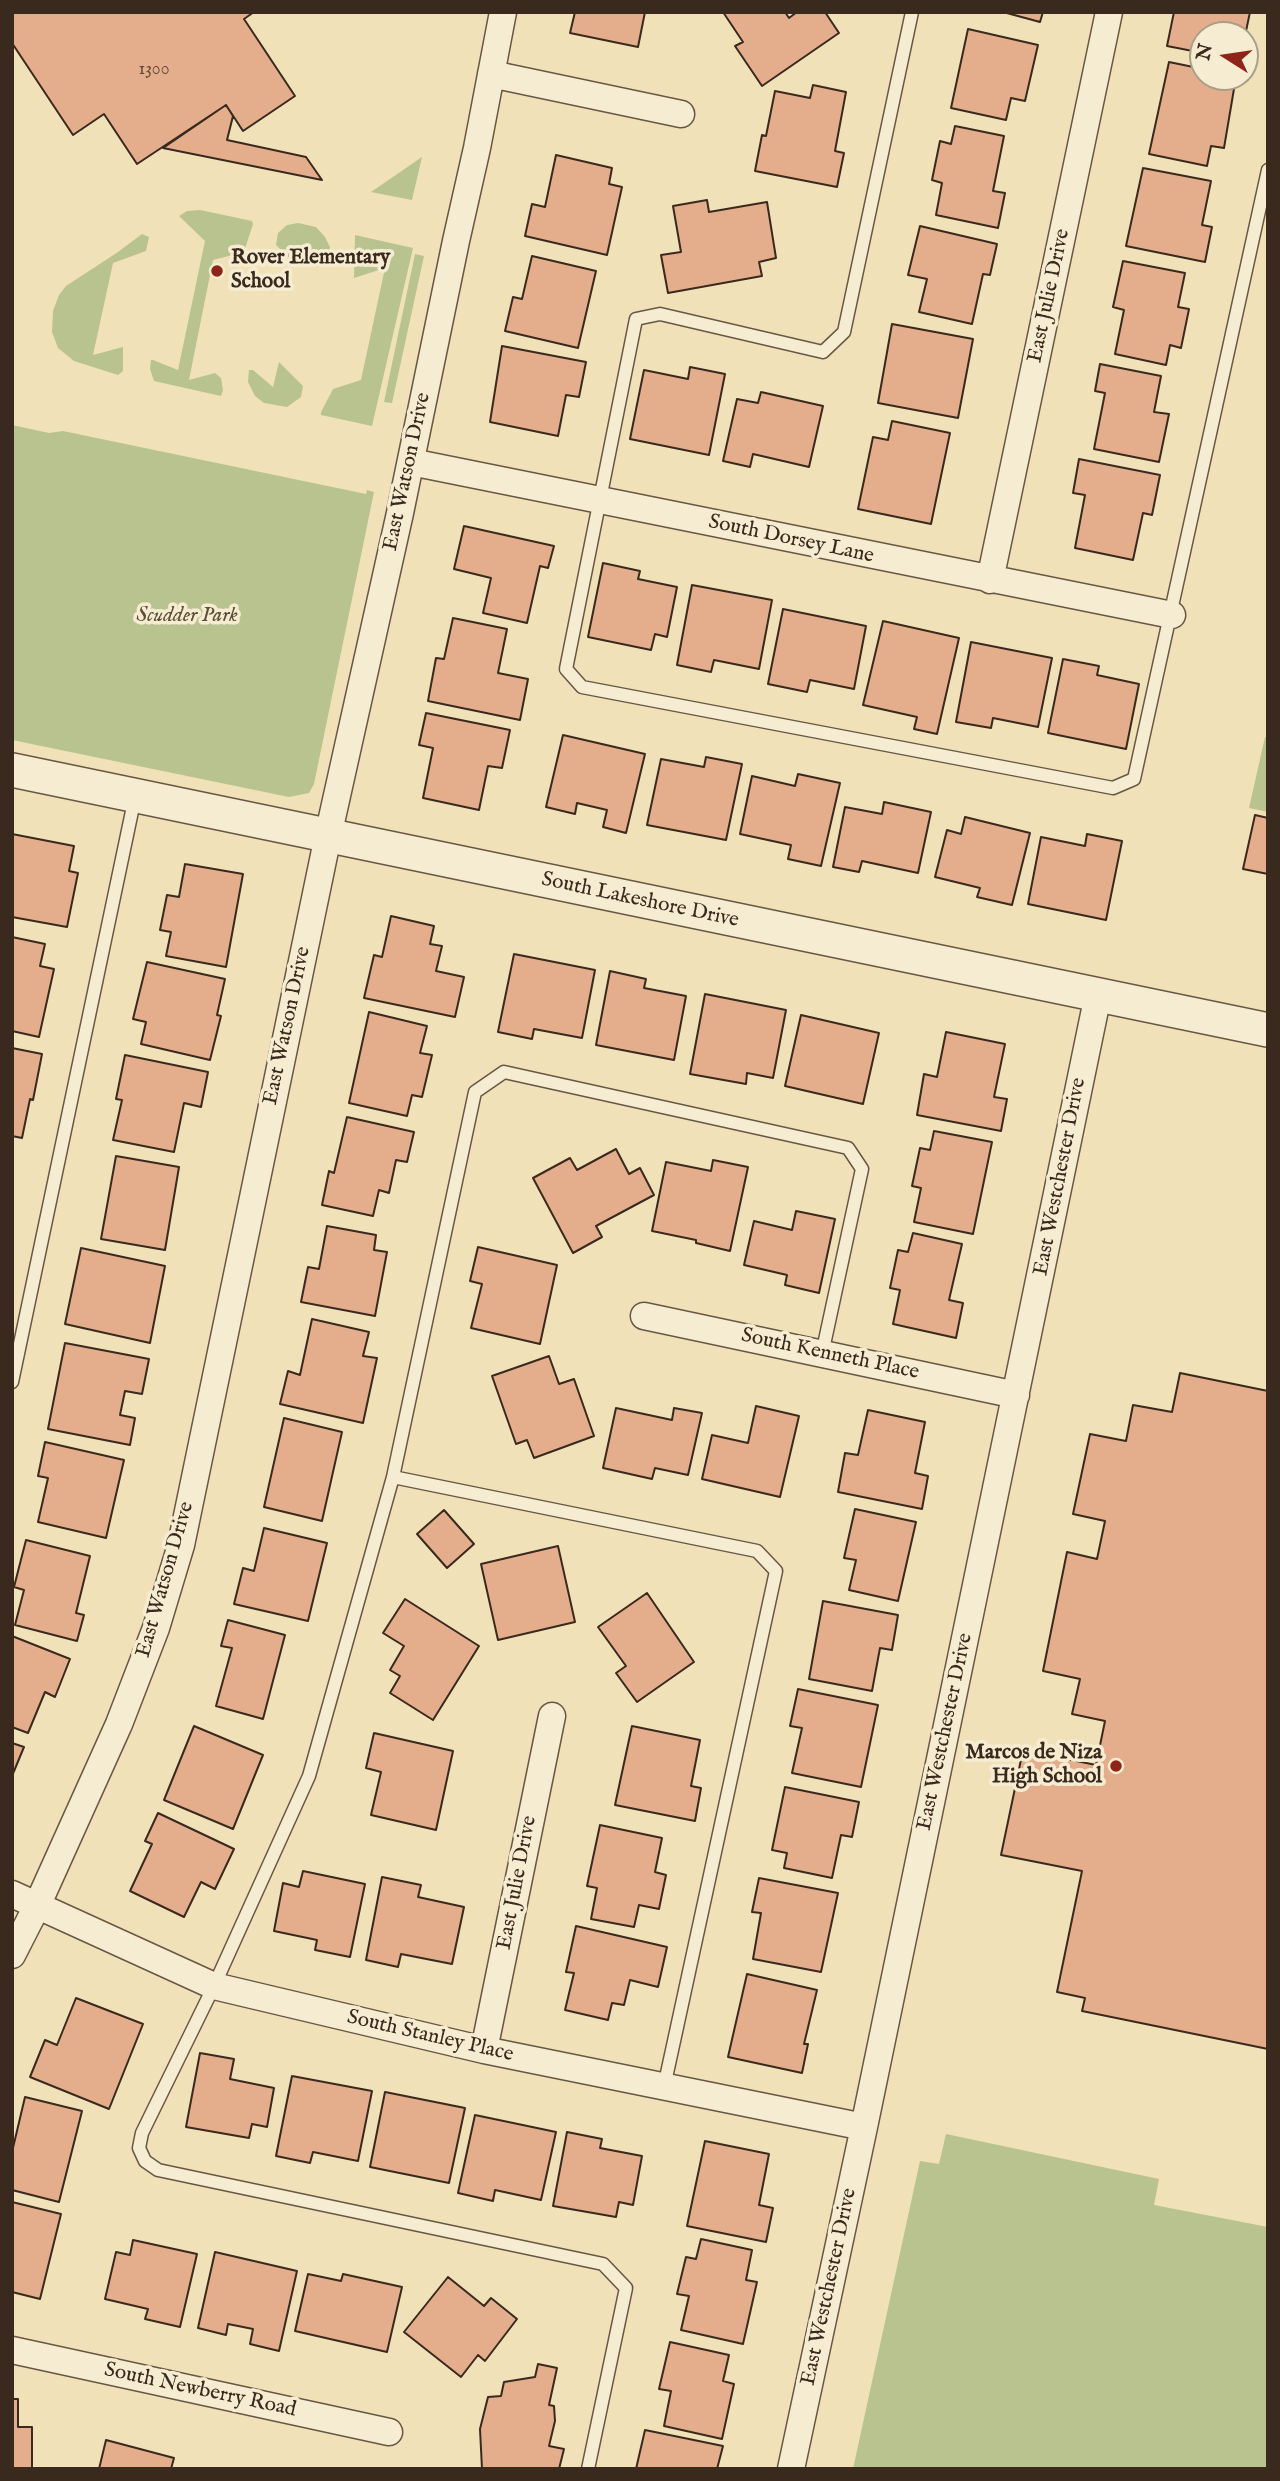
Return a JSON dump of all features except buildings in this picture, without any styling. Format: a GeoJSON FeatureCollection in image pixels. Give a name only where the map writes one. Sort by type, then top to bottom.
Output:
{"type":"FeatureCollection","features":[{"type":"Feature","properties":{"kind":"street","name":"East Watson Drive"},"geometry":{"type":"LineString","coordinates":[[12,1955],[119,1724],[156,1628],[181,1545],[328,836],[411,462],[503,12]]}},
{"type":"Feature","properties":{"kind":"street","name":"East Julie Drive"},"geometry":{"type":"LineString","coordinates":[[990,580],[1109,12]]}},
{"type":"Feature","properties":{"kind":"street"},"geometry":{"type":"LineString","coordinates":[[491,74],[681,114]]}},
{"type":"Feature","properties":{"kind":"street","name":"South Dorsey Lane"},"geometry":{"type":"LineString","coordinates":[[411,462],[1172,615]]}},
{"type":"Feature","properties":{"kind":"street","name":"South Lakeshore Drive"},"geometry":{"type":"LineString","coordinates":[[12,771],[1268,1030]]}},
{"type":"Feature","properties":{"kind":"street","name":"East Westchester Drive"},"geometry":{"type":"LineString","coordinates":[[791,2469],[1098,995]]}},
{"type":"Feature","properties":{"kind":"street","name":"South Kenneth Place"},"geometry":{"type":"LineString","coordinates":[[643,1316],[1016,1395]]}},
{"type":"Feature","properties":{"kind":"street","name":"East Julie Drive"},"geometry":{"type":"LineString","coordinates":[[484,2050],[552,1716]]}},
{"type":"Feature","properties":{"kind":"street","name":"South Stanley Place"},"geometry":{"type":"LineString","coordinates":[[12,1894],[214,1986],[484,2050],[864,2127]]}},
{"type":"Feature","properties":{"kind":"street","name":"South Newberry Road"},"geometry":{"type":"LineString","coordinates":[[12,2350],[388,2432]]}},
{"type":"Feature","properties":{"kind":"lane"},"geometry":{"type":"LineString","coordinates":[[912,12],[844,332],[823,352],[660,314],[636,319],[566,669],[582,687],[1112,788],[1135,779],[1268,170]]}},
{"type":"Feature","properties":{"kind":"lane"},"geometry":{"type":"LineString","coordinates":[[12,1382],[135,796]]}},
{"type":"Feature","properties":{"kind":"lane"},"geometry":{"type":"LineString","coordinates":[[588,2469],[626,2288],[603,2264],[158,2170],[145,2161],[139,2148],[142,2133],[214,1986],[309,1776],[393,1476],[475,1093],[504,1072],[848,1147],[862,1169],[822,1354]]}},
{"type":"Feature","properties":{"kind":"lane"},"geometry":{"type":"LineString","coordinates":[[393,1476],[757,1551],[776,1571],[664,2087]]}},
{"type":"Feature","properties":{"kind":"green space"},"geometry":{"type":"Polygon","coordinates":[[[422,157],[412,200],[371,192],[422,157]]]}},
{"type":"Feature","properties":{"kind":"green space"},"geometry":{"type":"Polygon","coordinates":[[[200,210],[252,221],[253,224],[244,252],[213,260],[189,380],[215,373],[221,378],[221,396],[154,381],[150,369],[153,360],[178,370],[205,241],[179,216],[187,211],[200,210]]]}},
{"type":"Feature","properties":{"kind":"green space"},"geometry":{"type":"Polygon","coordinates":[[[298,223],[316,227],[325,237],[330,247],[326,266],[316,267],[301,254],[298,267],[276,245],[278,233],[287,225],[298,223]]]}},
{"type":"Feature","properties":{"kind":"green space"},"geometry":{"type":"Polygon","coordinates":[[[142,234],[149,237],[146,251],[113,263],[93,355],[123,347],[123,371],[118,375],[74,361],[58,348],[52,332],[53,311],[59,295],[66,286],[142,234]]]}},
{"type":"Feature","properties":{"kind":"green space"},"geometry":{"type":"Polygon","coordinates":[[[355,235],[413,248],[372,426],[321,415],[333,389],[361,380],[385,268],[354,278],[355,235]]]}},
{"type":"Feature","properties":{"kind":"green space"},"geometry":{"type":"Polygon","coordinates":[[[415,254],[424,256],[392,403],[384,402],[415,254]]]}},
{"type":"Feature","properties":{"kind":"green space"},"geometry":{"type":"Polygon","coordinates":[[[279,362],[303,386],[301,397],[287,407],[264,403],[255,396],[248,382],[249,370],[253,370],[273,387],[279,362]]]}},
{"type":"Feature","properties":{"kind":"green space","name":"Scudder Park"},"geometry":{"type":"Polygon","coordinates":[[[12,425],[49,433],[63,431],[366,494],[367,490],[374,492],[314,784],[309,793],[289,797],[12,740],[12,425]]]}},
{"type":"Feature","properties":{"kind":"green space"},"geometry":{"type":"Polygon","coordinates":[[[1265,737],[1268,738],[1268,812],[1249,808],[1265,737]]]}},
{"type":"Feature","properties":{"kind":"green space"},"geometry":{"type":"Polygon","coordinates":[[[946,2134],[1159,2179],[1154,2205],[1268,2227],[1268,2469],[853,2469],[920,2161],[939,2164],[946,2134]]]}},
{"type":"Feature","properties":{"kind":"place","name":"Rover Elementary School"},"geometry":{"type":"Point","coordinates":[217,271]}},
{"type":"Feature","properties":{"kind":"place","name":"Marcos de Niza High School"},"geometry":{"type":"Point","coordinates":[1116,1766]}}]}
